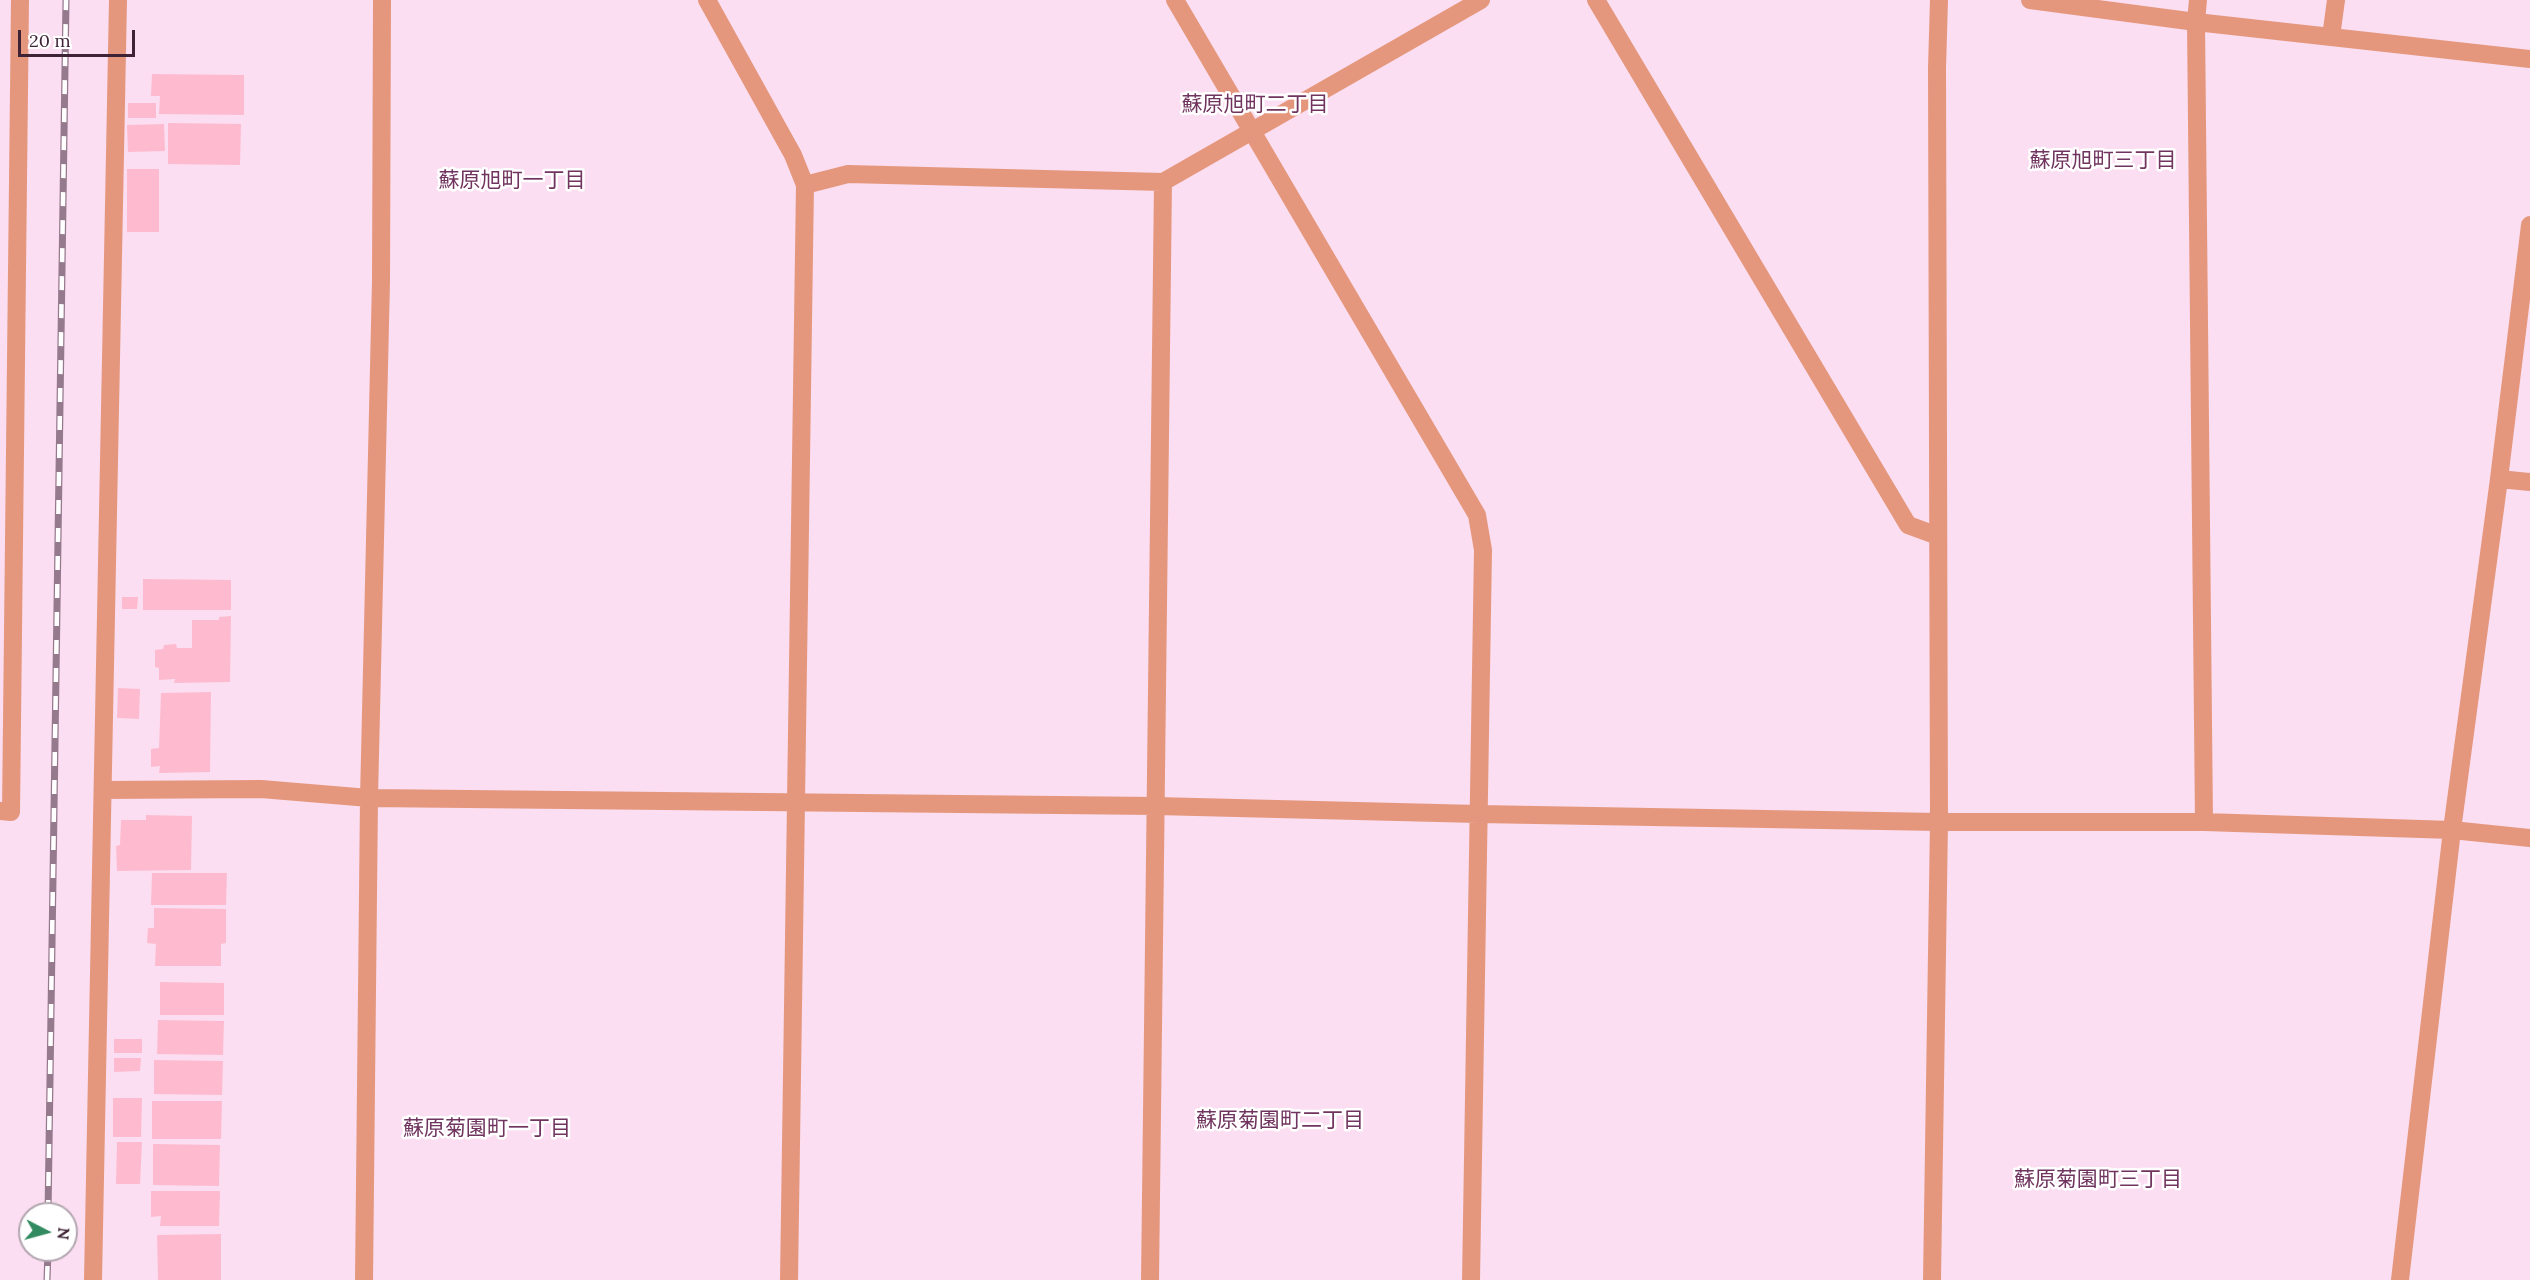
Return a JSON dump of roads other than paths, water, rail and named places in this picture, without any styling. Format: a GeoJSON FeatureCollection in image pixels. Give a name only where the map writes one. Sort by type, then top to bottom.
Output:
{"type":"FeatureCollection","features":[{"type":"Feature","properties":{"kind":"street"},"geometry":{"type":"LineString","coordinates":[[0,811],[11,812],[20,0]]}},
{"type":"Feature","properties":{"kind":"street"},"geometry":{"type":"LineString","coordinates":[[93,1280],[118,0]]}},
{"type":"Feature","properties":{"kind":"street"},"geometry":{"type":"LineString","coordinates":[[364,1280],[369,798],[381,281],[382,0]]}},
{"type":"Feature","properties":{"kind":"street"},"geometry":{"type":"LineString","coordinates":[[707,0],[793,155],[805,185],[789,1280]]}},
{"type":"Feature","properties":{"kind":"street"},"geometry":{"type":"LineString","coordinates":[[1175,0],[1477,515],[1483,550],[1471,1280]]}},
{"type":"Feature","properties":{"kind":"street"},"geometry":{"type":"LineString","coordinates":[[805,185],[848,174],[1163,182],[1481,0]]}},
{"type":"Feature","properties":{"kind":"street"},"geometry":{"type":"LineString","coordinates":[[1596,0],[1908,525],[1938,536]]}},
{"type":"Feature","properties":{"kind":"street"},"geometry":{"type":"LineString","coordinates":[[1932,1280],[1939,822],[1937,68],[1940,0]]}},
{"type":"Feature","properties":{"kind":"street"},"geometry":{"type":"LineString","coordinates":[[2030,0],[2196,22],[2530,59]]}},
{"type":"Feature","properties":{"kind":"street"},"geometry":{"type":"LineString","coordinates":[[2198,0],[2196,22],[2204,822]]}},
{"type":"Feature","properties":{"kind":"street"},"geometry":{"type":"LineString","coordinates":[[2331,37],[2336,0]]}},
{"type":"Feature","properties":{"kind":"street"},"geometry":{"type":"LineString","coordinates":[[1150,1280],[1163,182]]}},
{"type":"Feature","properties":{"kind":"street"},"geometry":{"type":"LineString","coordinates":[[2400,1280],[2452,830],[2530,225]]}},
{"type":"Feature","properties":{"kind":"street"},"geometry":{"type":"LineString","coordinates":[[2499,478],[2530,482]]}},
{"type":"Feature","properties":{"kind":"street"},"geometry":{"type":"LineString","coordinates":[[103,790],[261,789],[369,798],[561,798],[795,803],[1156,806],[1939,822],[2204,822],[2452,830],[2530,838]]}},
{"type":"Feature","properties":{"kind":"railway"},"geometry":{"type":"LineString","coordinates":[[48,1202],[66,0]]}},
{"type":"Feature","properties":{"kind":"railway"},"geometry":{"type":"LineString","coordinates":[[47,1280],[48,1262]]}},
{"type":"Feature","properties":{"kind":"district","name":"蘇原旭町二丁目"},"geometry":{"type":"Point","coordinates":[1255,105]}},
{"type":"Feature","properties":{"kind":"district","name":"蘇原旭町三丁目"},"geometry":{"type":"Point","coordinates":[2103,161]}},
{"type":"Feature","properties":{"kind":"district","name":"蘇原旭町一丁目"},"geometry":{"type":"Point","coordinates":[512,181]}},
{"type":"Feature","properties":{"kind":"district","name":"蘇原菊園町二丁目"},"geometry":{"type":"Point","coordinates":[1280,1121]}},
{"type":"Feature","properties":{"kind":"district","name":"蘇原菊園町一丁目"},"geometry":{"type":"Point","coordinates":[487,1129]}},
{"type":"Feature","properties":{"kind":"district","name":"蘇原菊園町三丁目"},"geometry":{"type":"Point","coordinates":[2098,1180]}}]}
